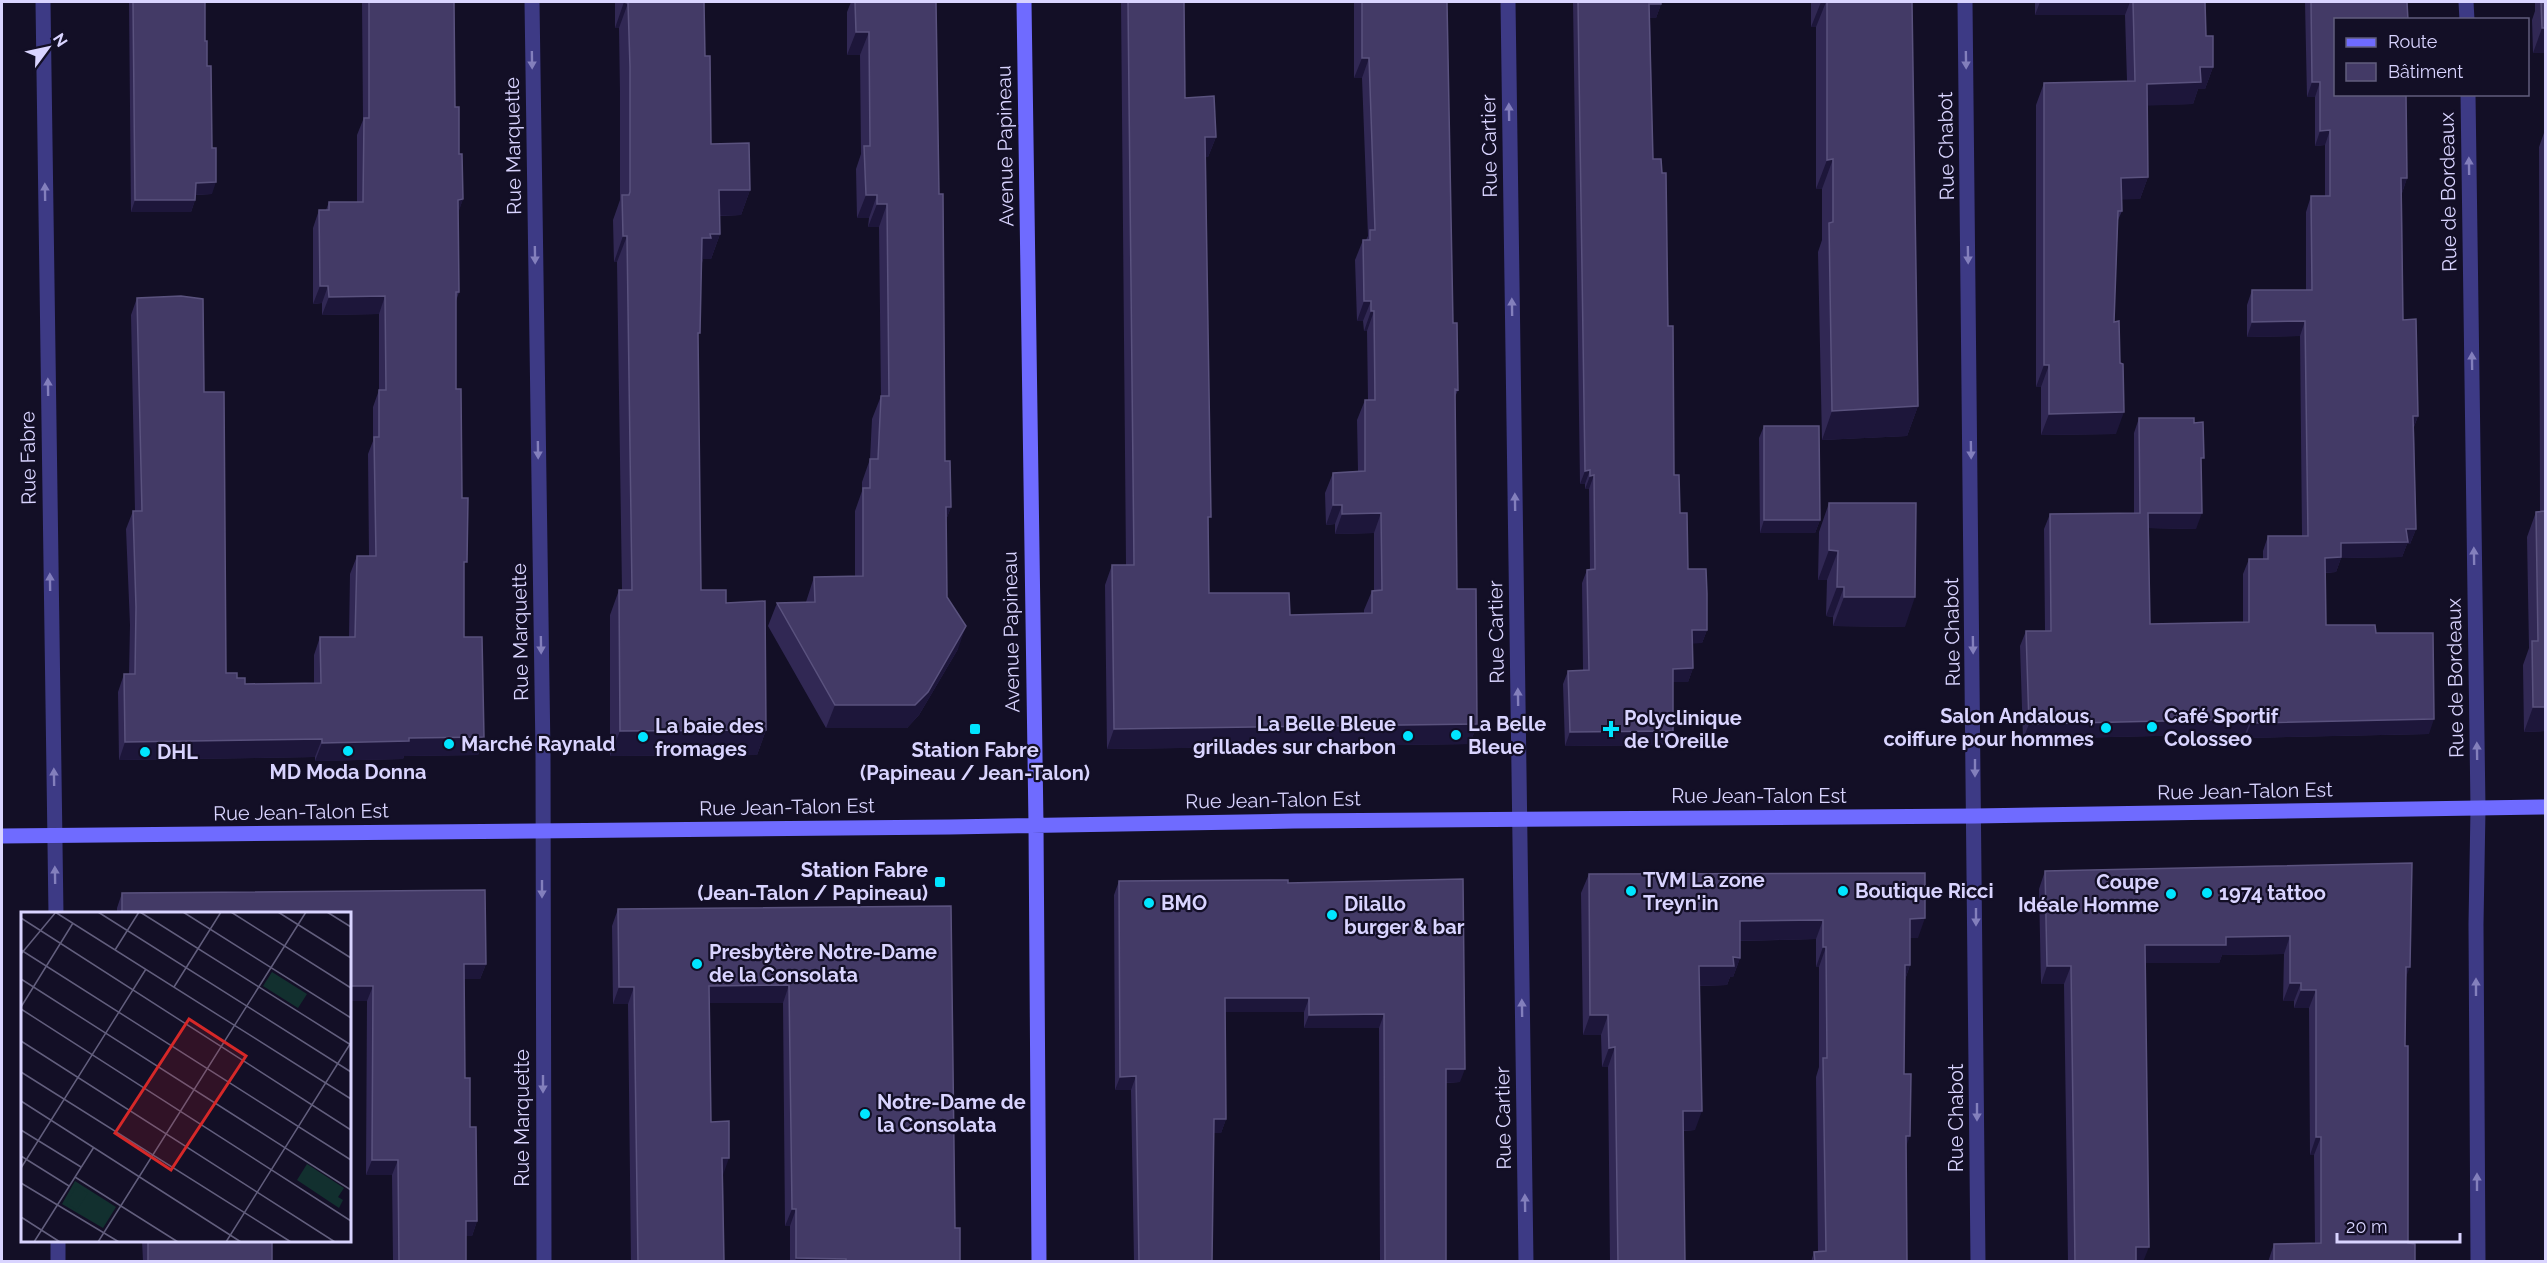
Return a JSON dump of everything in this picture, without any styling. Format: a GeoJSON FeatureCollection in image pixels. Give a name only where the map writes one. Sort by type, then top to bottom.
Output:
{"type":"FeatureCollection","features":[{"type":"Feature","properties":{"kind":"main road","name":"Avenue Papineau"},"geometry":{"type":"LineString","coordinates":[[1024,2],[1036,825],[1039,1262]]}},
{"type":"Feature","properties":{"kind":"main road","name":"Rue Jean-Talon Est"},"geometry":{"type":"LineString","coordinates":[[2,836],[1975,816],[2546,807]]}},
{"type":"Feature","properties":{"kind":"street","name":"Rue Fabre"},"geometry":{"type":"LineString","coordinates":[[43,2],[56,912]]}},
{"type":"Feature","properties":{"kind":"street","name":"Rue Marquette"},"geometry":{"type":"LineString","coordinates":[[532,2],[542,831],[544,1262]]}},
{"type":"Feature","properties":{"kind":"street","name":"Rue Cartier"},"geometry":{"type":"LineString","coordinates":[[1508,2],[1526,1262]]}},
{"type":"Feature","properties":{"kind":"street","name":"Rue Chabot"},"geometry":{"type":"LineString","coordinates":[[1965,2],[1978,1262]]}},
{"type":"Feature","properties":{"kind":"street"},"geometry":{"type":"LineString","coordinates":[[2466,2],[2467,18]]}},
{"type":"Feature","properties":{"kind":"street","name":"Rue de Bordeaux"},"geometry":{"type":"LineString","coordinates":[[2468,96],[2478,809],[2475,924],[2478,1262]]}},
{"type":"Feature","properties":{"kind":"street"},"geometry":{"type":"LineString","coordinates":[[58,1242],[58,1262]]}},
{"type":"Feature","properties":{"kind":"building"},"geometry":{"type":"Polygon","coordinates":[[[133,2],[205,2],[205,41],[207,41],[207,66],[211,66],[212,148],[216,148],[216,182],[196,183],[195,200],[135,200],[133,2]]]}},
{"type":"Feature","properties":{"kind":"building"},"geometry":{"type":"Polygon","coordinates":[[[369,2],[454,2],[455,107],[459,107],[459,154],[462,154],[463,199],[458,200],[459,292],[456,292],[456,389],[461,389],[462,498],[468,498],[467,562],[464,562],[464,637],[482,637],[484,737],[322,743],[322,739],[125,742],[124,674],[135,674],[136,607],[133,511],[142,511],[137,298],[181,296],[203,299],[204,392],[224,392],[226,673],[237,673],[237,678],[245,678],[245,684],[321,683],[320,637],[355,637],[357,556],[376,556],[374,437],[379,437],[379,390],[386,390],[385,296],[329,297],[328,286],[320,286],[319,210],[329,210],[329,202],[363,202],[364,118],[369,118],[369,2]]]}},
{"type":"Feature","properties":{"kind":"building"},"geometry":{"type":"Polygon","coordinates":[[[624,2],[704,2],[705,56],[710,56],[711,144],[749,143],[750,190],[719,190],[720,234],[710,234],[711,238],[702,238],[700,333],[698,333],[701,590],[726,590],[726,603],[765,601],[766,730],[620,731],[619,590],[632,590],[627,236],[623,236],[622,195],[629,195],[630,192],[630,67],[628,3],[624,2]]]}},
{"type":"Feature","properties":{"kind":"building"},"geometry":{"type":"Polygon","coordinates":[[[855,2],[936,2],[939,194],[943,194],[945,461],[950,461],[951,507],[946,507],[947,597],[966,626],[928,692],[915,705],[835,705],[777,603],[815,602],[814,577],[863,576],[863,488],[870,488],[870,459],[878,459],[881,396],[889,396],[887,204],[877,204],[877,195],[866,195],[864,146],[870,146],[869,32],[856,32],[855,2]]]}},
{"type":"Feature","properties":{"kind":"building"},"geometry":{"type":"Polygon","coordinates":[[[1128,2],[1184,2],[1185,98],[1214,96],[1216,137],[1205,137],[1211,517],[1208,517],[1209,593],[1289,593],[1290,615],[1372,613],[1372,591],[1382,590],[1381,513],[1342,514],[1342,505],[1333,505],[1333,473],[1365,471],[1365,400],[1375,400],[1374,311],[1371,311],[1371,301],[1364,301],[1363,240],[1370,240],[1370,230],[1375,230],[1369,58],[1362,58],[1362,2],[1447,2],[1453,323],[1457,323],[1458,390],[1455,389],[1457,589],[1476,589],[1477,724],[1114,729],[1112,565],[1134,565],[1128,2]]]}},
{"type":"Feature","properties":{"kind":"building"},"geometry":{"type":"Polygon","coordinates":[[[1578,2],[1661,2],[1661,4],[1649,4],[1653,159],[1661,159],[1662,173],[1666,173],[1668,326],[1673,326],[1674,475],[1679,475],[1680,513],[1687,513],[1688,569],[1706,569],[1707,594],[1707,630],[1692,630],[1693,668],[1673,669],[1673,731],[1570,732],[1568,671],[1589,670],[1587,570],[1595,569],[1594,475],[1590,476],[1590,470],[1585,471],[1578,2]]]}},
{"type":"Feature","properties":{"kind":"building"},"geometry":{"type":"Polygon","coordinates":[[[1827,2],[1912,2],[1918,406],[1832,411],[1829,223],[1833,222],[1833,159],[1827,160],[1827,2]]]}},
{"type":"Feature","properties":{"kind":"building"},"geometry":{"type":"Polygon","coordinates":[[[2133,2],[2205,2],[2206,36],[2213,36],[2213,67],[2200,67],[2201,82],[2147,84],[2148,177],[2121,178],[2122,211],[2118,211],[2114,322],[2119,321],[2124,412],[2049,414],[2049,365],[2044,365],[2044,83],[2135,81],[2133,2]]]}},
{"type":"Feature","properties":{"kind":"building"},"geometry":{"type":"Polygon","coordinates":[[[2311,2],[2407,2],[2408,18],[2334,18],[2334,96],[2406,96],[2407,178],[2401,178],[2403,320],[2416,319],[2418,416],[2413,416],[2416,529],[2406,529],[2408,542],[2341,543],[2341,557],[2325,558],[2326,625],[2375,625],[2376,633],[2433,633],[2434,719],[2251,723],[2251,719],[2029,724],[2026,631],[2051,631],[2050,514],[2140,513],[2139,418],[2194,418],[2194,423],[2203,422],[2202,513],[2148,513],[2150,624],[2249,622],[2249,559],[2268,559],[2268,536],[2308,536],[2305,321],[2252,322],[2252,290],[2312,290],[2311,196],[2330,196],[2330,130],[2320,131],[2320,82],[2312,82],[2311,2]]]}},
{"type":"Feature","properties":{"kind":"building"},"geometry":{"type":"Polygon","coordinates":[[[2541,2],[2546,2],[2546,28],[2542,28],[2541,2]]]}},
{"type":"Feature","properties":{"kind":"building"},"geometry":{"type":"Polygon","coordinates":[[[1764,426],[1819,426],[1820,520],[1764,520],[1764,426]]]}},
{"type":"Feature","properties":{"kind":"building"},"geometry":{"type":"Polygon","coordinates":[[[1829,503],[1916,503],[1915,597],[1844,597],[1844,587],[1837,587],[1838,551],[1829,550],[1829,503]]]}},
{"type":"Feature","properties":{"kind":"building"},"geometry":{"type":"Polygon","coordinates":[[[2546,511],[2546,707],[2533,707],[2532,641],[2538,641],[2536,512],[2546,511]]]}},
{"type":"Feature","properties":{"kind":"building"},"geometry":{"type":"Polygon","coordinates":[[[2412,863],[2410,967],[2406,967],[2405,1046],[2408,1046],[2408,1243],[2415,1244],[2415,1262],[2274,1262],[2274,1244],[2321,1243],[2321,1137],[2316,1137],[2316,990],[2301,990],[2301,983],[2290,983],[2290,936],[2226,937],[2226,945],[2145,945],[2149,1247],[2136,1247],[2136,1262],[2075,1262],[2071,966],[2047,966],[2045,871],[2412,863]]]}},
{"type":"Feature","properties":{"kind":"building"},"geometry":{"type":"Polygon","coordinates":[[[1925,873],[1925,918],[1910,919],[1910,965],[1905,965],[1904,1074],[1911,1074],[1910,1136],[1906,1136],[1907,1262],[1815,1262],[1814,1252],[1826,1251],[1823,1058],[1827,1058],[1826,947],[1823,947],[1823,920],[1740,921],[1740,958],[1733,957],[1734,966],[1699,966],[1702,1111],[1683,1111],[1685,1262],[1618,1262],[1615,1047],[1609,1048],[1608,1015],[1590,1015],[1589,874],[1925,873]]]}},
{"type":"Feature","properties":{"kind":"building"},"geometry":{"type":"Polygon","coordinates":[[[1463,879],[1465,1069],[1446,1069],[1446,1262],[1385,1262],[1384,1014],[1309,1015],[1309,998],[1225,998],[1226,1119],[1214,1119],[1212,1262],[1139,1262],[1136,1076],[1120,1077],[1119,881],[1288,880],[1288,883],[1463,879]]]}},
{"type":"Feature","properties":{"kind":"building"},"geometry":{"type":"Polygon","coordinates":[[[485,890],[486,964],[464,964],[465,1078],[470,1078],[470,1127],[476,1127],[477,1221],[466,1221],[466,1262],[399,1262],[398,1160],[372,1160],[373,986],[351,986],[351,912],[122,912],[122,893],[485,890]]]}},
{"type":"Feature","properties":{"kind":"building"},"geometry":{"type":"Polygon","coordinates":[[[951,906],[955,1228],[960,1228],[960,1262],[846,1262],[846,1259],[796,1258],[796,1209],[792,1209],[789,985],[709,986],[711,1122],[729,1121],[729,1158],[722,1158],[724,1262],[638,1262],[634,987],[619,987],[618,909],[951,906]]]}},
{"type":"Feature","properties":{"kind":"building"},"geometry":{"type":"Polygon","coordinates":[[[148,1242],[272,1242],[272,1262],[148,1262],[148,1242]]]}},
{"type":"Feature","properties":{"kind":"place","name":"Café Sportif Colosseo"},"geometry":{"type":"Point","coordinates":[2152,727]}},
{"type":"Feature","properties":{"kind":"place","name":"Salon Andalous, coiffure pour hommes"},"geometry":{"type":"Point","coordinates":[2106,728]}},
{"type":"Feature","properties":{"kind":"place","name":"Station Fabre (Papineau / Jean-Talon)"},"geometry":{"type":"Point","coordinates":[975,729]}},
{"type":"Feature","properties":{"kind":"place","name":"Polyclinique de l'Oreille"},"geometry":{"type":"Point","coordinates":[1611,729]}},
{"type":"Feature","properties":{"kind":"place","name":"La Belle Bleue"},"geometry":{"type":"Point","coordinates":[1456,735]}},
{"type":"Feature","properties":{"kind":"place","name":"La Belle Bleue grillades sur charbon"},"geometry":{"type":"Point","coordinates":[1408,736]}},
{"type":"Feature","properties":{"kind":"place","name":"La baie des fromages"},"geometry":{"type":"Point","coordinates":[643,737]}},
{"type":"Feature","properties":{"kind":"place","name":"Marché Raynald"},"geometry":{"type":"Point","coordinates":[449,744]}},
{"type":"Feature","properties":{"kind":"place","name":"MD Moda Donna"},"geometry":{"type":"Point","coordinates":[348,751]}},
{"type":"Feature","properties":{"kind":"place","name":"DHL"},"geometry":{"type":"Point","coordinates":[145,752]}},
{"type":"Feature","properties":{"kind":"place","name":"Station Fabre (Jean-Talon / Papineau)"},"geometry":{"type":"Point","coordinates":[940,882]}},
{"type":"Feature","properties":{"kind":"place","name":"TVM La zone Treyn'in"},"geometry":{"type":"Point","coordinates":[1631,891]}},
{"type":"Feature","properties":{"kind":"place","name":"Boutique Ricci"},"geometry":{"type":"Point","coordinates":[1843,891]}},
{"type":"Feature","properties":{"kind":"place","name":"1974 tattoo"},"geometry":{"type":"Point","coordinates":[2207,893]}},
{"type":"Feature","properties":{"kind":"place","name":"Coupe Idéale Homme"},"geometry":{"type":"Point","coordinates":[2171,894]}},
{"type":"Feature","properties":{"kind":"place","name":"BMO"},"geometry":{"type":"Point","coordinates":[1149,903]}},
{"type":"Feature","properties":{"kind":"place","name":"Dilallo burger & bar"},"geometry":{"type":"Point","coordinates":[1332,915]}},
{"type":"Feature","properties":{"kind":"place","name":"Presbytère Notre-Dame de la Consolata"},"geometry":{"type":"Point","coordinates":[697,964]}},
{"type":"Feature","properties":{"kind":"place","name":"Notre-Dame de la Consolata"},"geometry":{"type":"Point","coordinates":[865,1114]}}]}
